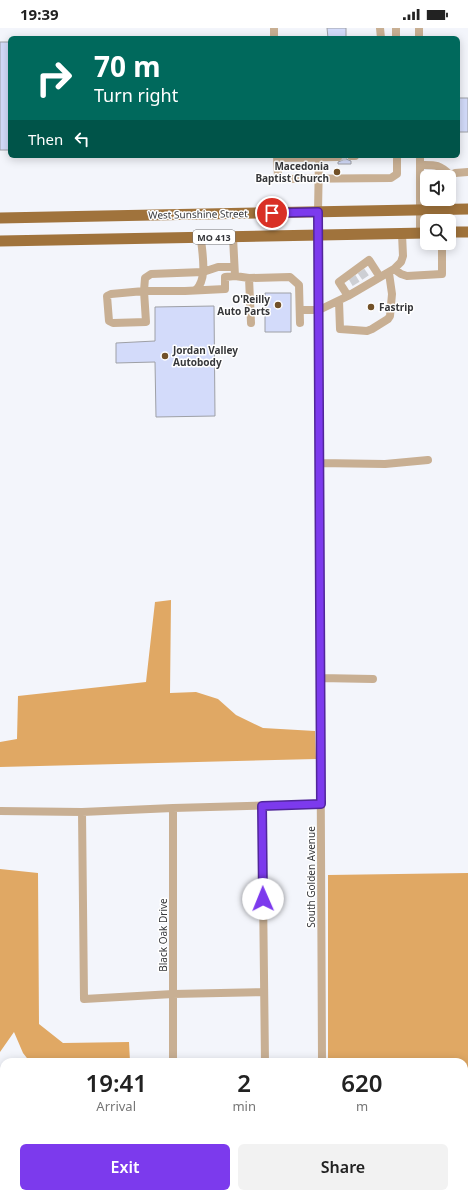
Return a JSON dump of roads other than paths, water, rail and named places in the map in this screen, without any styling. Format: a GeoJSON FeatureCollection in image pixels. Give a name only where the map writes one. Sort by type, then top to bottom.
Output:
{"type":"FeatureCollection","features":[{"type":"Feature","properties":{"kind":"main road","name":"West Sunshine Street"},"geometry":{"type":"LineString","coordinates":[[0,218],[420,210],[433,206]]}},
{"type":"Feature","properties":{"kind":"main road","name":"West Sunshine Street"},"geometry":{"type":"LineString","coordinates":[[451,206],[468,209]]}},
{"type":"Feature","properties":{"kind":"main road"},"geometry":{"type":"LineString","coordinates":[[456,232],[468,232]]}},
{"type":"Feature","properties":{"kind":"main road","name":"MO 413"},"geometry":{"type":"LineString","coordinates":[[0,241],[420,233]]}},
{"type":"Feature","properties":{"kind":"street"},"geometry":{"type":"LineString","coordinates":[[277,158],[278,176],[282,179],[391,178],[397,174],[396,158]]}},
{"type":"Feature","properties":{"kind":"street","name":"South Golden Avenue"},"geometry":{"type":"LineString","coordinates":[[319,158],[318,236],[322,1058]]}},
{"type":"Feature","properties":{"kind":"street"},"geometry":{"type":"LineString","coordinates":[[420,158],[421,214]]}},
{"type":"Feature","properties":{"kind":"street"},"geometry":{"type":"LineString","coordinates":[[420,165],[442,167],[444,170]]}},
{"type":"Feature","properties":{"kind":"street"},"geometry":{"type":"LineString","coordinates":[[456,173],[468,172]]}},
{"type":"Feature","properties":{"kind":"street"},"geometry":{"type":"LineString","coordinates":[[300,310],[319,310],[339,301],[369,282],[391,271],[401,262],[403,256],[402,234]]}},
{"type":"Feature","properties":{"kind":"street"},"geometry":{"type":"LineString","coordinates":[[233,237],[235,276]]}},
{"type":"Feature","properties":{"kind":"street"},"geometry":{"type":"LineString","coordinates":[[196,290],[200,286],[203,272],[201,238]]}},
{"type":"Feature","properties":{"kind":"street"},"geometry":{"type":"LineString","coordinates":[[391,271],[407,276],[442,274],[442,250]]}},
{"type":"Feature","properties":{"kind":"street"},"geometry":{"type":"LineString","coordinates":[[348,296],[339,282],[360,269],[368,260],[380,277]]}},
{"type":"Feature","properties":{"kind":"street"},"geometry":{"type":"LineString","coordinates":[[234,267],[218,267],[203,272],[151,274],[145,278],[144,291],[146,322],[113,323],[109,321],[107,296],[111,294],[144,291],[226,289],[225,277],[235,276],[249,278],[290,278],[299,285],[300,322]]}},
{"type":"Feature","properties":{"kind":"street"},"geometry":{"type":"LineString","coordinates":[[339,301],[340,329],[366,331],[372,329],[388,319],[390,316],[392,294],[391,271]]}},
{"type":"Feature","properties":{"kind":"street"},"geometry":{"type":"LineString","coordinates":[[249,278],[251,323]]}},
{"type":"Feature","properties":{"kind":"street"},"geometry":{"type":"LineString","coordinates":[[319,463],[385,464],[428,460]]}},
{"type":"Feature","properties":{"kind":"street"},"geometry":{"type":"LineString","coordinates":[[320,678],[373,678]]}},
{"type":"Feature","properties":{"kind":"street"},"geometry":{"type":"LineString","coordinates":[[0,811],[82,812],[321,804]]}},
{"type":"Feature","properties":{"kind":"street"},"geometry":{"type":"LineString","coordinates":[[262,806],[265,1058]]}},
{"type":"Feature","properties":{"kind":"street","name":"Black Oak Drive"},"geometry":{"type":"LineString","coordinates":[[173,808],[173,1058]]}},
{"type":"Feature","properties":{"kind":"street"},"geometry":{"type":"LineString","coordinates":[[82,812],[84,999],[173,994],[264,992]]}},
{"type":"Feature","properties":{"kind":"waterway"},"geometry":{"type":"LineString","coordinates":[[22,1198],[36,1198]]}},
{"type":"Feature","properties":{"kind":"tunnel"},"geometry":{"type":"LineString","coordinates":[[361,271],[368,281]]}},
{"type":"Feature","properties":{"kind":"tunnel"},"geometry":{"type":"LineString","coordinates":[[352,277],[358,287]]}},
{"type":"Feature","properties":{"kind":"place","name":"Macedonia Baptist Church"},"geometry":{"type":"Point","coordinates":[337,172]}},
{"type":"Feature","properties":{"kind":"place","name":"O'Reilly Auto Parts"},"geometry":{"type":"Point","coordinates":[278,305]}},
{"type":"Feature","properties":{"kind":"place","name":"Fastrip"},"geometry":{"type":"Point","coordinates":[371,307]}},
{"type":"Feature","properties":{"kind":"place","name":"Jordan Valley Autobody"},"geometry":{"type":"Point","coordinates":[165,356]}}]}
